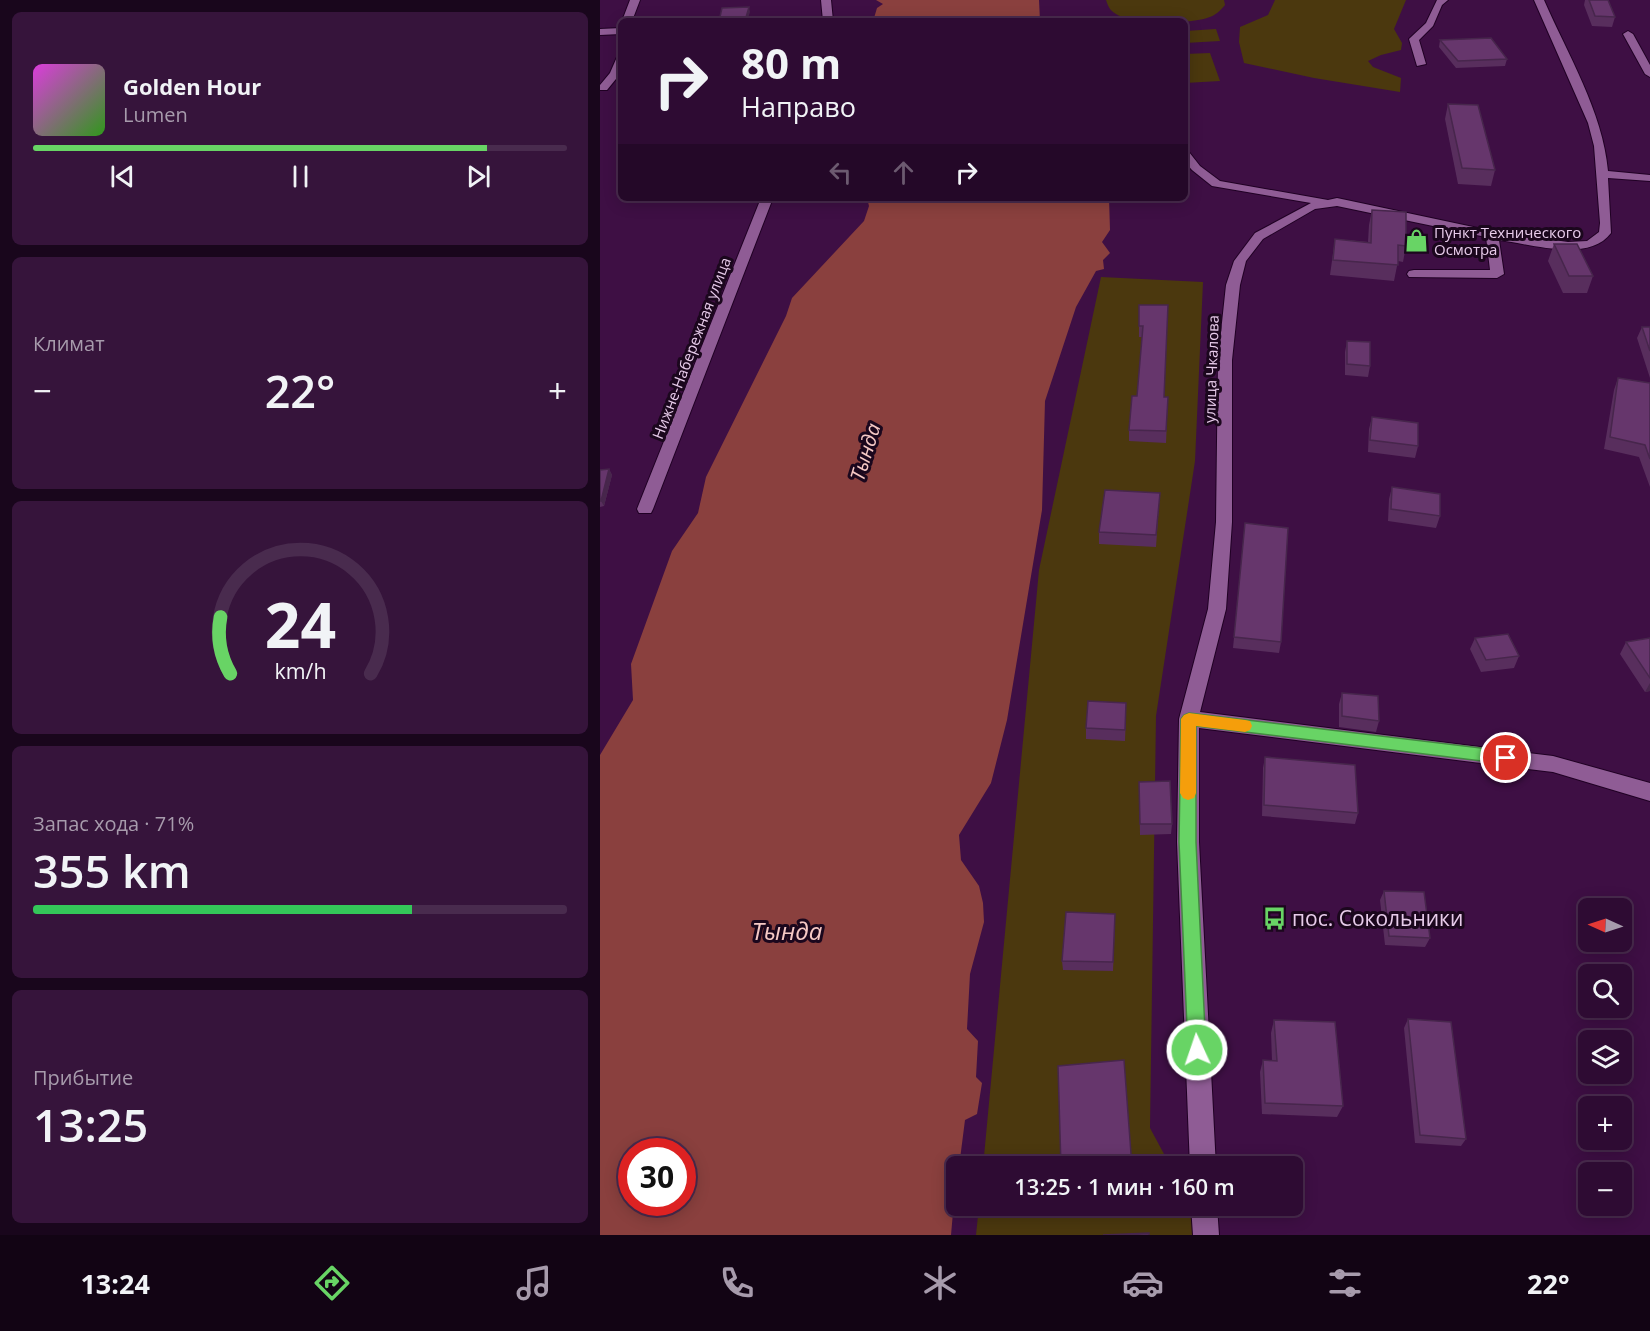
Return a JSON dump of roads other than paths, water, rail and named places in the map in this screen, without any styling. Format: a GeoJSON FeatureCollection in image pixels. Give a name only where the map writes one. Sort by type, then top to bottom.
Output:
{"type":"FeatureCollection","features":[{"type":"Feature","properties":{"kind":"street"},"geometry":{"type":"LineString","coordinates":[[628,18],[635,0]]}},
{"type":"Feature","properties":{"kind":"street"},"geometry":{"type":"LineString","coordinates":[[826,0],[828,18]]}},
{"type":"Feature","properties":{"kind":"street"},"geometry":{"type":"LineString","coordinates":[[1421,64],[1414,39],[1430,24],[1438,4],[1443,0]]}},
{"type":"Feature","properties":{"kind":"street","name":"улица Чкалова"},"geometry":{"type":"LineString","coordinates":[[1202,1156],[1188,842],[1189,719],[1216,609],[1224,522],[1226,339],[1233,285],[1240,261],[1259,236],[1312,206],[1337,202],[1492,235],[1568,246],[1589,245],[1599,240],[1605,232],[1606,224],[1600,146],[1593,123],[1539,0]]}},
{"type":"Feature","properties":{"kind":"street"},"geometry":{"type":"LineString","coordinates":[[600,32],[618,31]]}},
{"type":"Feature","properties":{"kind":"street"},"geometry":{"type":"LineString","coordinates":[[1628,34],[1650,74]]}},
{"type":"Feature","properties":{"kind":"street"},"geometry":{"type":"LineString","coordinates":[[603,88],[615,74],[618,66]]}},
{"type":"Feature","properties":{"kind":"street"},"geometry":{"type":"LineString","coordinates":[[1188,158],[1196,168],[1216,184],[1337,202]]}},
{"type":"Feature","properties":{"kind":"street"},"geometry":{"type":"LineString","coordinates":[[1603,174],[1650,178]]}},
{"type":"Feature","properties":{"kind":"street","name":"Нижне-Набережная улица"},"geometry":{"type":"LineString","coordinates":[[645,509],[766,201]]}},
{"type":"Feature","properties":{"kind":"street"},"geometry":{"type":"LineString","coordinates":[[1414,274],[1497,274],[1492,235]]}},
{"type":"Feature","properties":{"kind":"street"},"geometry":{"type":"LineString","coordinates":[[1189,719],[1553,764],[1650,792]]}},
{"type":"Feature","properties":{"kind":"street"},"geometry":{"type":"LineString","coordinates":[[1205,1216],[1206,1235]]}},
{"type":"Feature","properties":{"kind":"water"},"geometry":{"type":"Polygon","coordinates":[[[876,0],[1039,0],[1040,18],[874,18],[877,8],[883,4],[876,0]]]}},
{"type":"Feature","properties":{"kind":"water","name":"Тында"},"geometry":{"type":"Polygon","coordinates":[[[868,201],[1109,201],[1110,230],[1102,242],[1110,253],[1103,260],[1104,269],[1096,271],[1076,307],[1045,401],[1042,510],[1007,720],[991,783],[959,835],[961,860],[979,886],[983,903],[984,922],[970,974],[967,1029],[978,1041],[976,1077],[982,1083],[977,1114],[965,1120],[960,1156],[946,1156],[946,1216],[953,1216],[951,1235],[600,1235],[600,755],[633,700],[631,664],[672,551],[698,513],[706,477],[786,316],[792,298],[864,221],[869,206],[868,201]]]}},
{"type":"Feature","properties":{"kind":"place","name":"Пункт Технического Осмотра"},"geometry":{"type":"Point","coordinates":[1416,241]}},
{"type":"Feature","properties":{"kind":"place","name":"пос. Сокольники"},"geometry":{"type":"Point","coordinates":[1274,918]}}]}
